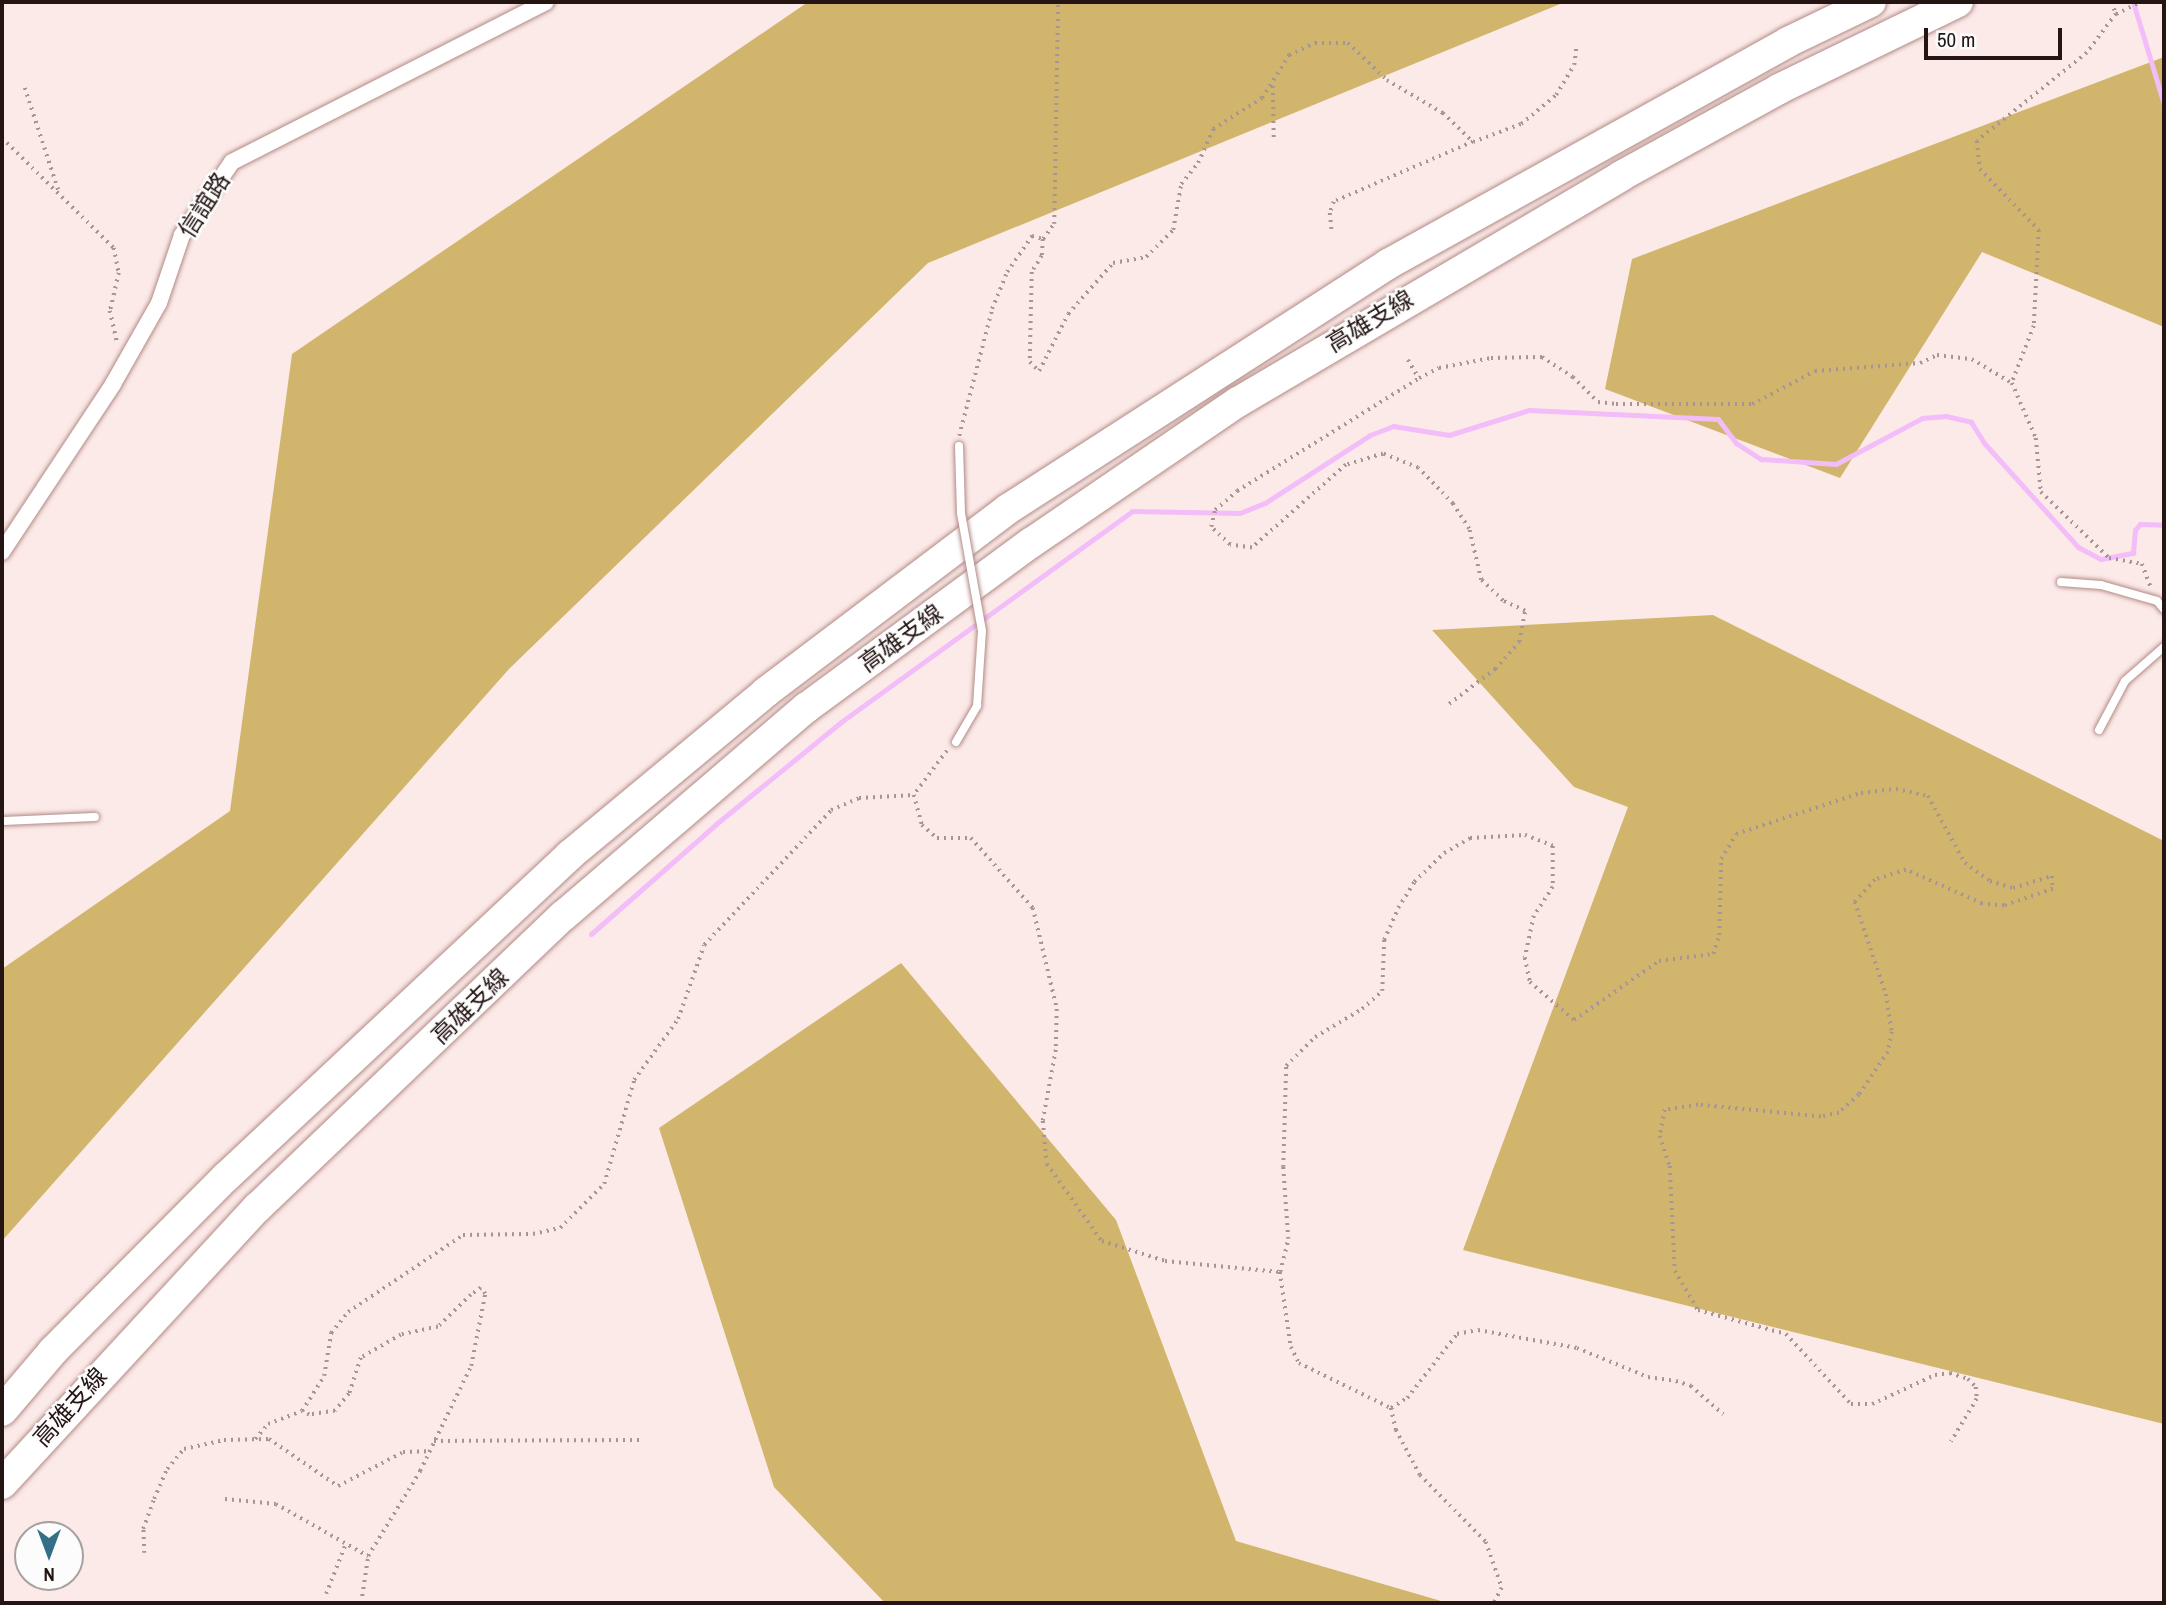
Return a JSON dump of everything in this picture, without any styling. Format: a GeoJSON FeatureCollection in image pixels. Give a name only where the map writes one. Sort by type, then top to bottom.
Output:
{"type":"FeatureCollection","features":[{"type":"Feature","properties":{"kind":"highway","name":"高雄支線"},"geometry":{"type":"LineString","coordinates":[[2,1411],[53,1351],[226,1177],[570,855],[755,700],[1008,509],[1388,264],[1788,42],[1871,2]]}},
{"type":"Feature","properties":{"kind":"highway","name":"高雄支線"},"geometry":{"type":"LineString","coordinates":[[2,1484],[267,1199],[563,916],[806,708],[1031,543],[1238,402],[1345,336],[1779,89],[1958,2]]}},
{"type":"Feature","properties":{"kind":"street","name":"信誼路"},"geometry":{"type":"LineString","coordinates":[[2,552],[123,368],[159,303],[182,235],[232,162],[546,2]]}},
{"type":"Feature","properties":{"kind":"lane"},"geometry":{"type":"LineString","coordinates":[[956,742],[977,706],[982,631],[961,513],[959,446]]}},
{"type":"Feature","properties":{"kind":"lane"},"geometry":{"type":"LineString","coordinates":[[2061,582],[2101,585],[2157,601],[2164,610]]}},
{"type":"Feature","properties":{"kind":"lane"},"geometry":{"type":"LineString","coordinates":[[2099,730],[2125,681],[2164,647]]}},
{"type":"Feature","properties":{"kind":"lane"},"geometry":{"type":"LineString","coordinates":[[2,821],[95,817]]}},
{"type":"Feature","properties":{"kind":"path"},"geometry":{"type":"LineString","coordinates":[[1058,2],[1054,224],[1043,239],[1042,256],[1032,272],[1030,362],[1039,372],[1068,314],[1113,263],[1146,257],[1173,230],[1181,184],[1198,163],[1213,129],[1262,98],[1289,55],[1315,43],[1348,43],[1387,80],[1443,113],[1473,142]]}},
{"type":"Feature","properties":{"kind":"path"},"geometry":{"type":"LineString","coordinates":[[2112,2],[2116,13]]}},
{"type":"Feature","properties":{"kind":"path"},"geometry":{"type":"LineString","coordinates":[[2012,383],[2034,326],[2039,230],[1980,169],[1977,141],[2087,53],[2116,13],[2141,2]]}},
{"type":"Feature","properties":{"kind":"path"},"geometry":{"type":"LineString","coordinates":[[1332,231],[1329,213],[1334,202],[1521,124],[1556,95],[1574,65],[1576,48]]}},
{"type":"Feature","properties":{"kind":"path"},"geometry":{"type":"LineString","coordinates":[[1272,84],[1274,138]]}},
{"type":"Feature","properties":{"kind":"path"},"geometry":{"type":"LineString","coordinates":[[25,88],[59,193]]}},
{"type":"Feature","properties":{"kind":"path"},"geometry":{"type":"LineString","coordinates":[[2,138],[114,248],[119,273],[110,312],[123,368]]}},
{"type":"Feature","properties":{"kind":"path"},"geometry":{"type":"LineString","coordinates":[[959,446],[959,421],[992,309],[1007,272],[1032,236],[1043,239]]}},
{"type":"Feature","properties":{"kind":"path"},"geometry":{"type":"LineString","coordinates":[[1449,704],[1495,669],[1519,642],[1525,611],[1503,601],[1481,580],[1469,529],[1453,504],[1418,468],[1383,454],[1346,465],[1252,548],[1230,545],[1211,527],[1215,510],[1237,491],[1419,379],[1439,368],[1522,355],[1542,357],[1573,377],[1598,402],[1752,404],[1815,371],[1920,363],[1937,355],[1972,359],[2012,383],[2036,438],[2040,492],[2109,558],[2142,564],[2157,601]]}},
{"type":"Feature","properties":{"kind":"path"},"geometry":{"type":"LineString","coordinates":[[1408,360],[1419,379]]}},
{"type":"Feature","properties":{"kind":"path"},"geometry":{"type":"LineString","coordinates":[[255,1439],[268,1424],[302,1411],[324,1376],[331,1333],[348,1312],[463,1235],[533,1234],[560,1228],[604,1184],[634,1080],[678,1019],[704,944],[831,810],[859,798],[914,795],[956,742]]}},
{"type":"Feature","properties":{"kind":"path"},"geometry":{"type":"LineString","coordinates":[[1391,1408],[1299,1363],[1289,1335],[1280,1272],[1288,1239],[1283,1167],[1286,1066],[1315,1037],[1362,1009],[1382,991],[1384,940],[1398,908],[1414,882],[1444,853],[1470,838],[1525,835],[1553,846],[1553,887],[1534,916],[1525,958],[1530,982],[1574,1020],[1660,961],[1713,954],[1719,935],[1721,859],[1736,834],[1861,793],[1896,789],[1928,796],[1965,863],[1990,881],[2012,888],[2052,876],[2053,889],[2004,906],[1982,904],[1906,870],[1875,880],[1855,902],[1886,994],[1892,1032],[1888,1052],[1859,1095],[1839,1113],[1821,1117],[1710,1106],[1665,1110],[1660,1136],[1671,1166],[1675,1271],[1698,1310],[1786,1334],[1851,1404],[1872,1404],[1935,1375],[1950,1373],[1968,1379],[1976,1387],[1977,1399],[1951,1442]]}},
{"type":"Feature","properties":{"kind":"path"},"geometry":{"type":"LineString","coordinates":[[914,795],[922,825],[937,838],[971,838],[1033,908],[1036,936],[1057,1009],[1056,1050],[1043,1121],[1047,1164],[1102,1241],[1165,1261],[1280,1272]]}},
{"type":"Feature","properties":{"kind":"path"},"geometry":{"type":"LineString","coordinates":[[302,1411],[309,1415],[335,1411],[349,1394],[361,1358],[401,1335],[438,1326],[481,1288],[482,1321],[471,1366],[427,1451],[420,1471],[368,1556],[361,1603]]}},
{"type":"Feature","properties":{"kind":"path"},"geometry":{"type":"LineString","coordinates":[[1391,1408],[1408,1398],[1457,1334],[1478,1330],[1577,1348],[1648,1377],[1684,1384],[1723,1414]]}},
{"type":"Feature","properties":{"kind":"path"},"geometry":{"type":"LineString","coordinates":[[1391,1408],[1396,1430],[1420,1475],[1486,1542],[1502,1588],[1494,1603]]}},
{"type":"Feature","properties":{"kind":"path"},"geometry":{"type":"LineString","coordinates":[[144,1553],[143,1529],[153,1499],[167,1469],[184,1449],[269,1439],[338,1486],[403,1452],[427,1451]]}},
{"type":"Feature","properties":{"kind":"path"},"geometry":{"type":"LineString","coordinates":[[434,1441],[641,1440]]}},
{"type":"Feature","properties":{"kind":"path"},"geometry":{"type":"LineString","coordinates":[[225,1499],[276,1504],[368,1556]]}},
{"type":"Feature","properties":{"kind":"path"},"geometry":{"type":"LineString","coordinates":[[326,1594],[346,1543]]}},
{"type":"Feature","properties":{"kind":"shaded area"},"geometry":{"type":"Polygon","coordinates":[[[808,2],[1565,2],[928,263],[509,669],[2,1241],[2,969],[230,811],[292,354],[808,2]]]}},
{"type":"Feature","properties":{"kind":"shaded area"},"geometry":{"type":"Polygon","coordinates":[[[2164,57],[2164,327],[1982,252],[1840,478],[1605,389],[1632,259],[2164,57]]]}},
{"type":"Feature","properties":{"kind":"shaded area"},"geometry":{"type":"Polygon","coordinates":[[[1713,615],[2164,841],[2164,1424],[1463,1250],[1628,807],[1574,787],[1432,630],[1713,615]]]}},
{"type":"Feature","properties":{"kind":"shaded area"},"geometry":{"type":"Polygon","coordinates":[[[901,963],[1116,1220],[1236,1541],[1448,1603],[885,1603],[774,1487],[659,1128],[901,963]]]}},
{"type":"Feature","properties":{"kind":"waterway"},"geometry":{"type":"LineString","coordinates":[[2133,2],[2164,105]]}},
{"type":"Feature","properties":{"kind":"waterway"},"geometry":{"type":"LineString","coordinates":[[591,934],[716,824],[841,722],[1132,511],[1240,513],[1265,503],[1370,435],[1393,426],[1449,435],[1529,410],[1718,419],[1736,443],[1761,459],[1836,464],[1922,418],[1946,416],[1971,422],[1985,444],[2078,547],[2101,559],[2133,553],[2135,530],[2140,524],[2164,525]]}}]}
